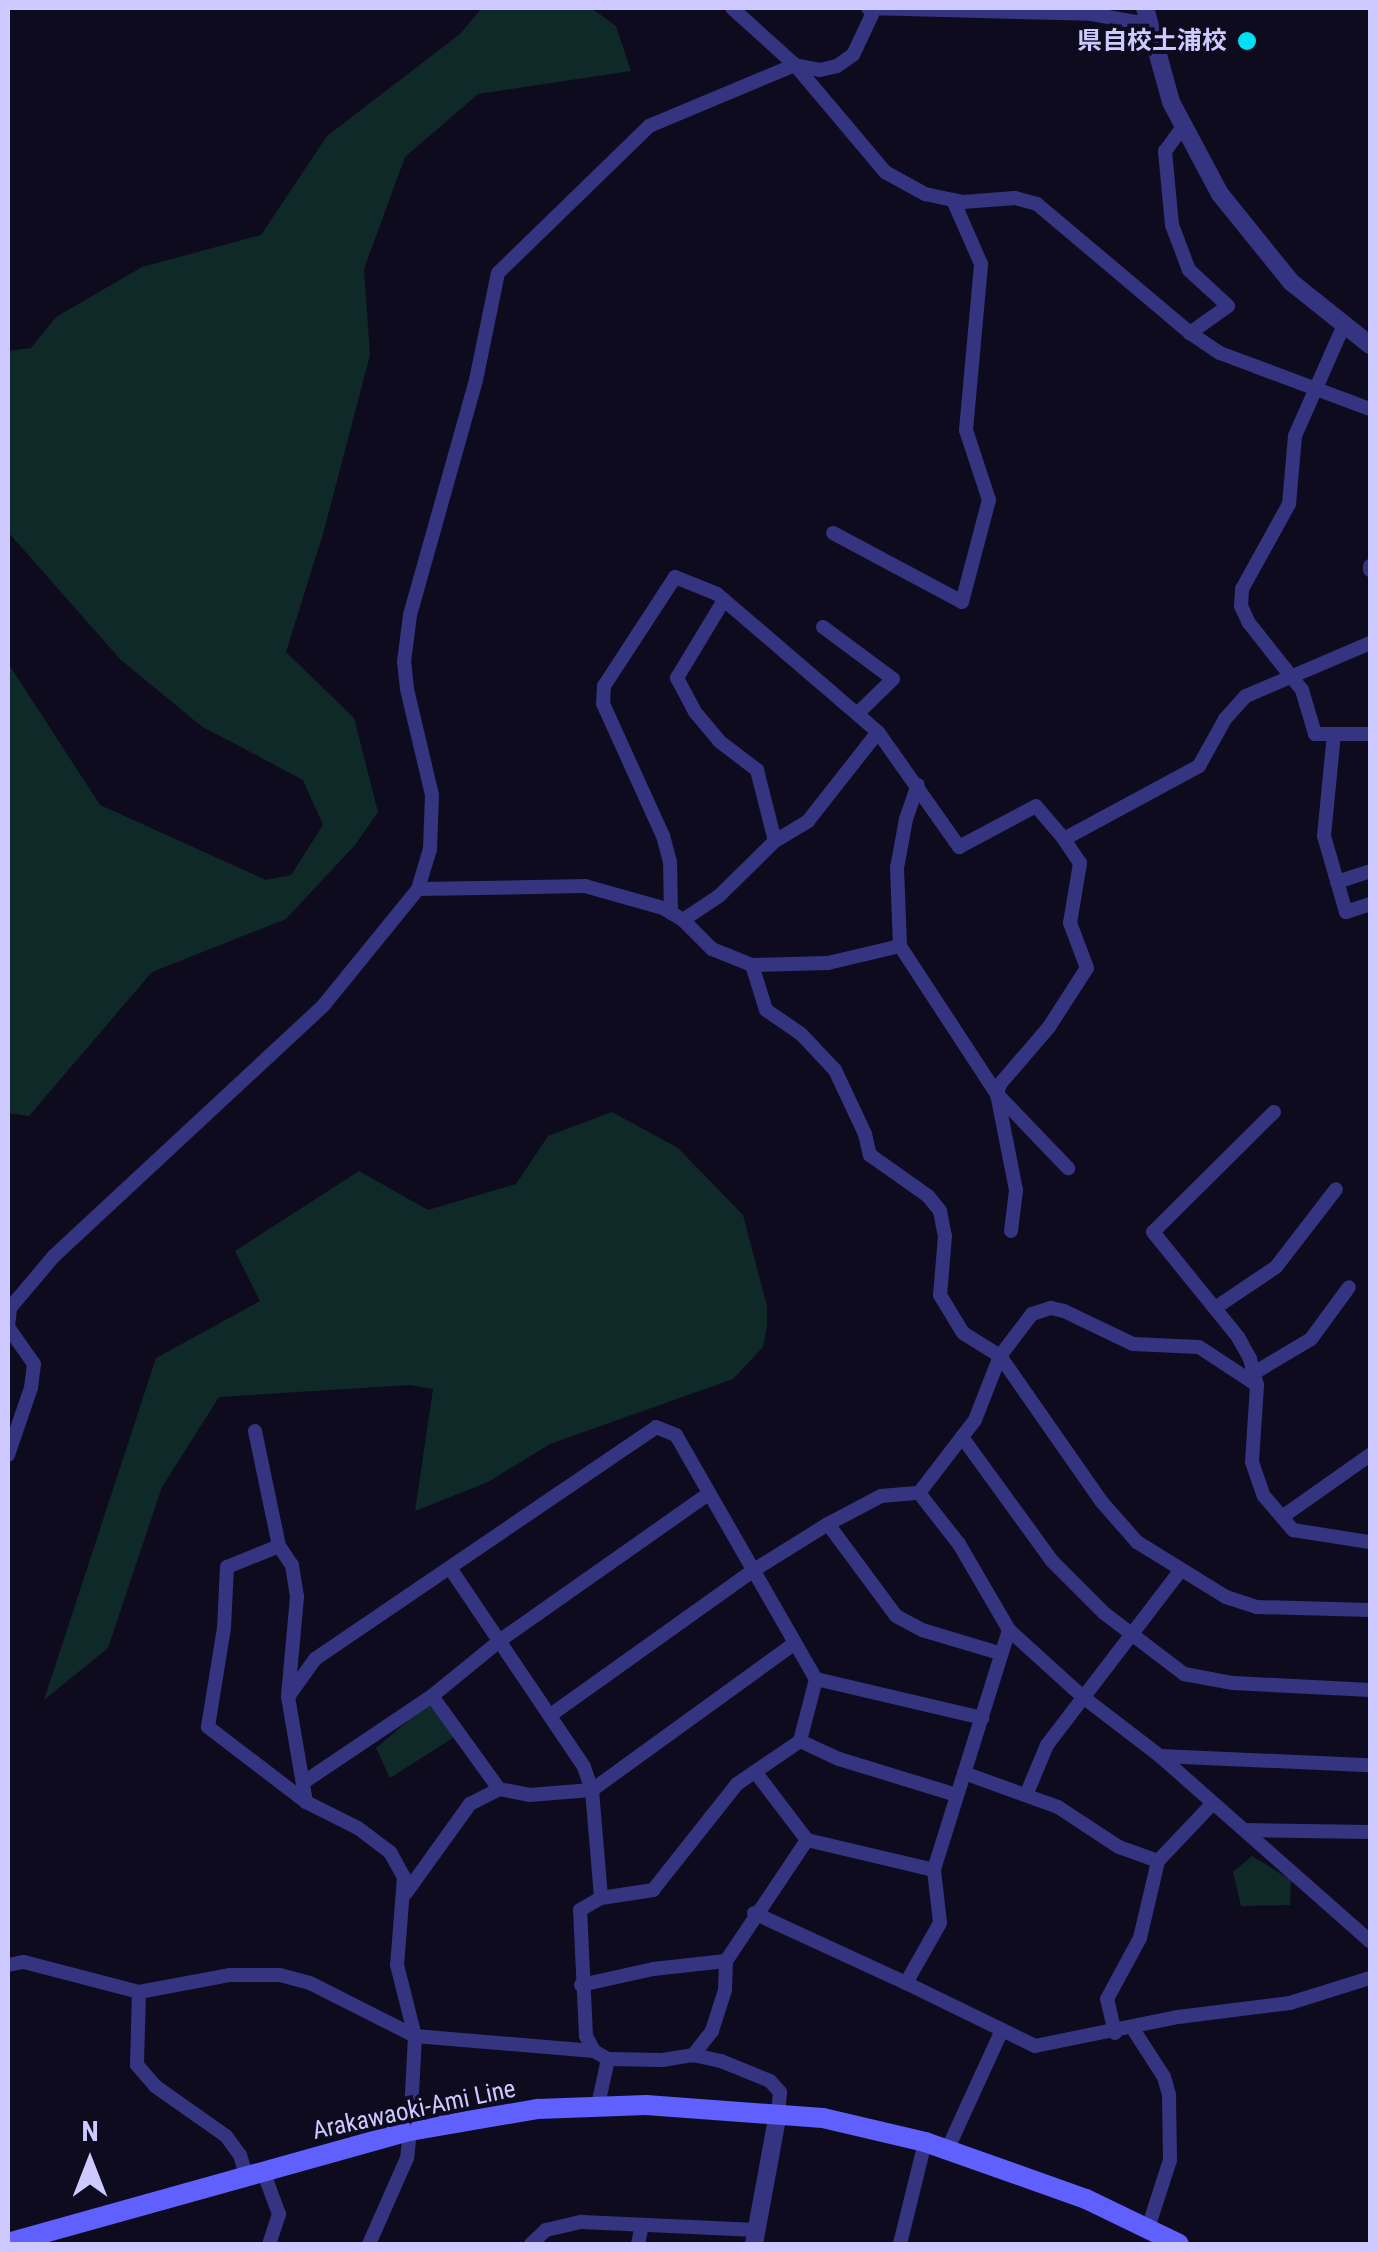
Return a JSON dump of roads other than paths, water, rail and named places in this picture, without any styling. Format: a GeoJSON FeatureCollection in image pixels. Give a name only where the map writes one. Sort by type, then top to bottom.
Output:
{"type":"FeatureCollection","features":[{"type":"Feature","properties":{"kind":"main road","name":"Arakawaoki-Ami Line"},"geometry":{"type":"LineString","coordinates":[[8,2244],[410,2131],[538,2108],[598,2105],[699,2106],[823,2118],[925,2142],[1029,2176],[1179,2244]]}},
{"type":"Feature","properties":{"kind":"street"},"geometry":{"type":"LineString","coordinates":[[732,8],[795,64],[885,172],[925,194],[953,200],[1015,198],[1038,204],[1190,333],[1234,359],[1318,386],[1370,410]]}},
{"type":"Feature","properties":{"kind":"street"},"geometry":{"type":"LineString","coordinates":[[8,1456],[31,1388],[34,1364],[8,1327],[10,1308],[54,1256],[323,1006],[418,889],[430,849],[432,796],[407,690],[404,662],[410,615],[476,380],[498,272],[649,126],[795,64],[820,70],[837,66],[853,55],[872,8],[1147,16],[1182,128],[1237,218],[1291,282],[1342,327],[1370,345]]}},
{"type":"Feature","properties":{"kind":"street"},"geometry":{"type":"LineString","coordinates":[[1182,128],[1165,151],[1172,225],[1189,270],[1228,306],[1190,333]]}},
{"type":"Feature","properties":{"kind":"street"},"geometry":{"type":"LineString","coordinates":[[833,532],[962,602],[989,500],[966,430],[981,264],[953,200]]}},
{"type":"Feature","properties":{"kind":"street"},"geometry":{"type":"LineString","coordinates":[[1342,327],[1295,436],[1289,504],[1242,589],[1241,606],[1249,623],[1302,690],[1315,734],[1370,734]]}},
{"type":"Feature","properties":{"kind":"street"},"geometry":{"type":"LineString","coordinates":[[677,916],[663,836],[603,704],[604,686],[674,577],[724,600],[878,732],[959,848],[1036,806],[1080,863],[1070,923],[1086,968],[1049,1027],[1000,1084],[997,1094],[1016,1190],[1011,1231]]}},
{"type":"Feature","properties":{"kind":"street"},"geometry":{"type":"LineString","coordinates":[[724,600],[677,678],[695,712],[719,741],[757,770],[774,840]]}},
{"type":"Feature","properties":{"kind":"street"},"geometry":{"type":"LineString","coordinates":[[823,627],[893,679],[858,714]]}},
{"type":"Feature","properties":{"kind":"street"},"geometry":{"type":"LineString","coordinates":[[1064,839],[1199,766],[1225,719],[1246,696],[1290,675],[1348,656],[1370,643]]}},
{"type":"Feature","properties":{"kind":"street"},"geometry":{"type":"LineString","coordinates":[[677,916],[719,896],[774,840],[808,821],[878,732]]}},
{"type":"Feature","properties":{"kind":"street"},"geometry":{"type":"LineString","coordinates":[[1334,734],[1324,836],[1346,912],[1370,904]]}},
{"type":"Feature","properties":{"kind":"street"},"geometry":{"type":"LineString","coordinates":[[918,785],[906,819],[897,868],[900,946],[997,1094],[1068,1168]]}},
{"type":"Feature","properties":{"kind":"street"},"geometry":{"type":"LineString","coordinates":[[1338,882],[1370,871]]}},
{"type":"Feature","properties":{"kind":"street"},"geometry":{"type":"LineString","coordinates":[[418,889],[585,886],[677,916],[712,949],[752,965],[828,963],[900,946]]}},
{"type":"Feature","properties":{"kind":"street"},"geometry":{"type":"LineString","coordinates":[[752,965],[766,1010],[801,1034],[835,1070],[865,1134],[870,1154],[928,1196],[940,1211],[944,1236],[940,1294],[964,1333],[1000,1356],[1101,1501],[1138,1542],[1226,1596],[1256,1607],[1370,1610]]}},
{"type":"Feature","properties":{"kind":"street"},"geometry":{"type":"LineString","coordinates":[[1274,1112],[1153,1232],[1238,1336],[1256,1379],[1252,1462],[1264,1496],[1293,1530],[1370,1542]]}},
{"type":"Feature","properties":{"kind":"street"},"geometry":{"type":"LineString","coordinates":[[1215,1308],[1276,1268],[1336,1188]]}},
{"type":"Feature","properties":{"kind":"street"},"geometry":{"type":"LineString","coordinates":[[1256,1379],[1311,1340],[1348,1287]]}},
{"type":"Feature","properties":{"kind":"street"},"geometry":{"type":"LineString","coordinates":[[552,1714],[754,1570],[828,1524],[881,1496],[919,1493],[976,1420],[1000,1356],[1032,1314],[1051,1308],[1095,1323],[1134,1344],[1199,1347],[1256,1379]]}},
{"type":"Feature","properties":{"kind":"street"},"geometry":{"type":"LineString","coordinates":[[288,1697],[314,1659],[656,1427],[676,1434],[816,1679],[982,1718]]}},
{"type":"Feature","properties":{"kind":"street"},"geometry":{"type":"LineString","coordinates":[[255,1431],[279,1546],[292,1565],[298,1597],[288,1697],[306,1802]]}},
{"type":"Feature","properties":{"kind":"street"},"geometry":{"type":"LineString","coordinates":[[962,1437],[1052,1561],[1129,1633],[1184,1674],[1232,1683],[1370,1690]]}},
{"type":"Feature","properties":{"kind":"street"},"geometry":{"type":"LineString","coordinates":[[1282,1517],[1370,1455]]}},
{"type":"Feature","properties":{"kind":"street"},"geometry":{"type":"LineString","coordinates":[[919,1493],[959,1544],[1008,1630],[1083,1697],[1160,1756],[1370,1941]]}},
{"type":"Feature","properties":{"kind":"street"},"geometry":{"type":"LineString","coordinates":[[304,1782],[432,1696],[502,1639],[708,1494]]}},
{"type":"Feature","properties":{"kind":"street"},"geometry":{"type":"LineString","coordinates":[[828,1524],[896,1616],[922,1630],[999,1653]]}},
{"type":"Feature","properties":{"kind":"street"},"geometry":{"type":"LineString","coordinates":[[279,1546],[227,1567],[224,1628],[208,1727],[306,1802],[358,1828],[390,1852],[404,1877],[406,1893],[398,1965],[414,2036],[410,2131],[407,2158],[369,2244]]}},
{"type":"Feature","properties":{"kind":"street"},"geometry":{"type":"LineString","coordinates":[[450,1568],[502,1639],[584,1767],[592,1790],[601,1898]]}},
{"type":"Feature","properties":{"kind":"street"},"geometry":{"type":"LineString","coordinates":[[1026,1793],[1047,1745],[1180,1570]]}},
{"type":"Feature","properties":{"kind":"street"},"geometry":{"type":"LineString","coordinates":[[906,1982],[940,1924],[934,1870],[1008,1630]]}},
{"type":"Feature","properties":{"kind":"street"},"geometry":{"type":"LineString","coordinates":[[406,1893],[470,1804],[499,1789],[529,1795],[592,1790],[794,1644]]}},
{"type":"Feature","properties":{"kind":"street"},"geometry":{"type":"LineString","coordinates":[[594,2051],[586,2036],[580,1910],[601,1898],[653,1890],[737,1784],[800,1741],[816,1679]]}},
{"type":"Feature","properties":{"kind":"street"},"geometry":{"type":"LineString","coordinates":[[432,1696],[499,1789]]}},
{"type":"Feature","properties":{"kind":"street"},"geometry":{"type":"LineString","coordinates":[[800,1741],[839,1760],[957,1794]]}},
{"type":"Feature","properties":{"kind":"street"},"geometry":{"type":"LineString","coordinates":[[1160,1756],[1370,1765]]}},
{"type":"Feature","properties":{"kind":"street"},"geometry":{"type":"LineString","coordinates":[[756,1773],[807,1840],[934,1870]]}},
{"type":"Feature","properties":{"kind":"street"},"geometry":{"type":"LineString","coordinates":[[964,1773],[1058,1807],[1119,1847],[1158,1861]]}},
{"type":"Feature","properties":{"kind":"street"},"geometry":{"type":"LineString","coordinates":[[1114,2034],[1107,1999],[1140,1938],[1158,1861],[1213,1803]]}},
{"type":"Feature","properties":{"kind":"street"},"geometry":{"type":"LineString","coordinates":[[1244,1830],[1370,1832]]}},
{"type":"Feature","properties":{"kind":"street"},"geometry":{"type":"LineString","coordinates":[[693,2055],[712,2031],[725,1990],[726,1961],[754,1913],[807,1840]]}},
{"type":"Feature","properties":{"kind":"street"},"geometry":{"type":"LineString","coordinates":[[754,1913],[1035,2046],[1114,2034],[1178,2017],[1290,2002],[1370,1978]]}},
{"type":"Feature","properties":{"kind":"street"},"geometry":{"type":"LineString","coordinates":[[581,1985],[653,1969],[726,1961]]}},
{"type":"Feature","properties":{"kind":"street"},"geometry":{"type":"LineString","coordinates":[[8,1965],[24,1962],[139,1992],[230,1976],[280,1976],[310,1983],[414,2036],[594,2051],[608,2059],[662,2060],[693,2055],[770,2081],[780,2092],[756,2237],[582,2222],[546,2230],[531,2244]]}},
{"type":"Feature","properties":{"kind":"street"},"geometry":{"type":"LineString","coordinates":[[139,1992],[138,2065],[155,2086],[226,2136],[254,2173],[279,2214],[269,2244]]}},
{"type":"Feature","properties":{"kind":"street"},"geometry":{"type":"LineString","coordinates":[[1134,2029],[1164,2077],[1169,2095],[1170,2160],[1148,2228]]}},
{"type":"Feature","properties":{"kind":"street"},"geometry":{"type":"LineString","coordinates":[[948,2148],[1002,2030]]}},
{"type":"Feature","properties":{"kind":"street"},"geometry":{"type":"LineString","coordinates":[[598,2105],[608,2059]]}},
{"type":"Feature","properties":{"kind":"street"},"geometry":{"type":"LineString","coordinates":[[900,2244],[925,2142]]}},
{"type":"Feature","properties":{"kind":"street"},"geometry":{"type":"LineString","coordinates":[[638,2244],[642,2225]]}},
{"type":"Feature","properties":{"kind":"place","name":"県自校土浦校"},"geometry":{"type":"Point","coordinates":[1247,41]}}]}
